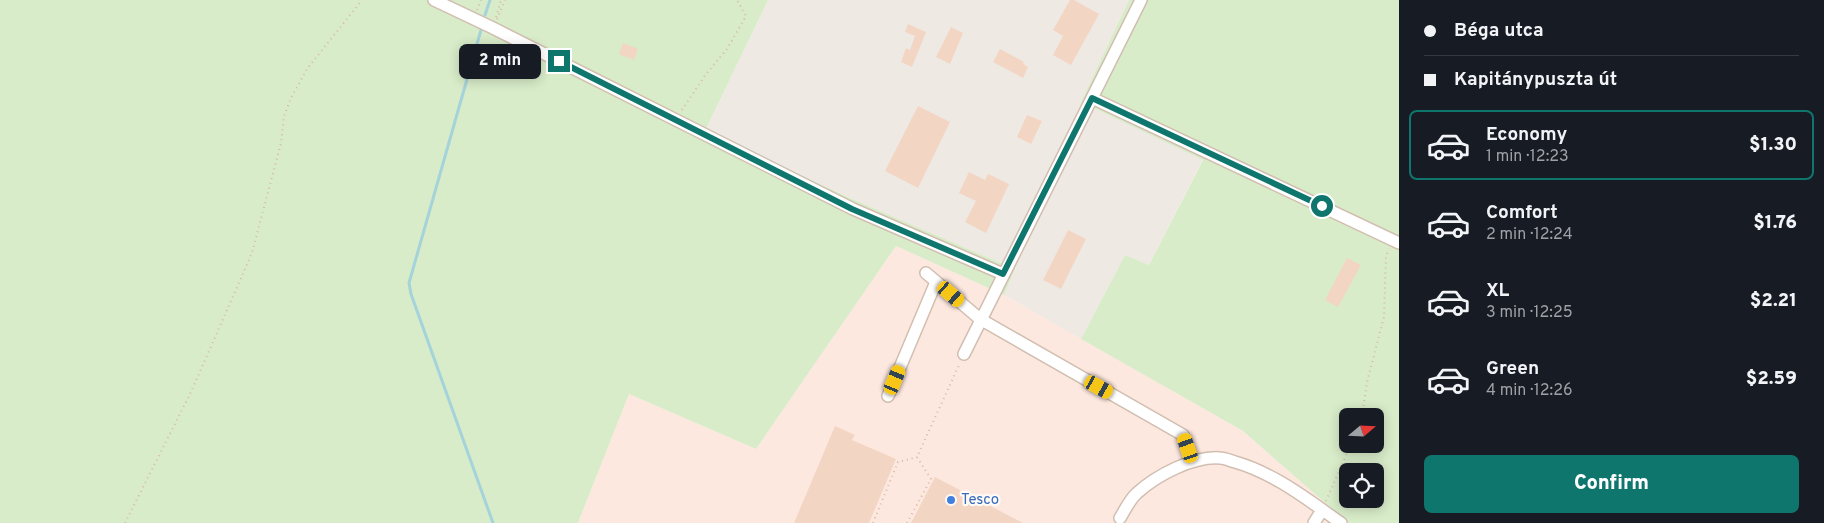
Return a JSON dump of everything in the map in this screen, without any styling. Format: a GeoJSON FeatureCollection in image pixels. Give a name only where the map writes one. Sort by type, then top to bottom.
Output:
{"type":"FeatureCollection","features":[{"type":"Feature","properties":{"kind":"street"},"geometry":{"type":"LineString","coordinates":[[434,0],[852,209],[1003,274]]}},
{"type":"Feature","properties":{"kind":"street"},"geometry":{"type":"LineString","coordinates":[[964,354],[1141,0]]}},
{"type":"Feature","properties":{"kind":"street"},"geometry":{"type":"LineString","coordinates":[[1092,98],[1396,241]]}},
{"type":"Feature","properties":{"kind":"street"},"geometry":{"type":"LineString","coordinates":[[926,273],[980,320],[1183,435],[1192,461]]}},
{"type":"Feature","properties":{"kind":"street"},"geometry":{"type":"LineString","coordinates":[[888,396],[936,282]]}},
{"type":"Feature","properties":{"kind":"street"},"geometry":{"type":"LineString","coordinates":[[1120,518],[1136,494],[1153,482],[1192,461],[1220,458],[1248,466],[1275,479],[1341,523]]}},
{"type":"Feature","properties":{"kind":"street"},"geometry":{"type":"LineString","coordinates":[[1314,523],[1322,510]]}},
{"type":"Feature","properties":{"kind":"path"},"geometry":{"type":"LineString","coordinates":[[125,523],[191,392],[252,253],[281,143],[284,116],[291,98],[307,69],[362,0]]}},
{"type":"Feature","properties":{"kind":"path"},"geometry":{"type":"LineString","coordinates":[[493,28],[500,0]]}},
{"type":"Feature","properties":{"kind":"path"},"geometry":{"type":"LineString","coordinates":[[493,28],[505,0]]}},
{"type":"Feature","properties":{"kind":"path"},"geometry":{"type":"LineString","coordinates":[[675,120],[706,74],[727,49],[746,16],[737,0]]}},
{"type":"Feature","properties":{"kind":"path"},"geometry":{"type":"LineString","coordinates":[[1363,408],[1367,382],[1384,317],[1386,256],[1396,241]]}},
{"type":"Feature","properties":{"kind":"path"},"geometry":{"type":"LineString","coordinates":[[917,457],[964,354]]}},
{"type":"Feature","properties":{"kind":"path"},"geometry":{"type":"LineString","coordinates":[[1322,510],[1347,453]]}},
{"type":"Feature","properties":{"kind":"path"},"geometry":{"type":"LineString","coordinates":[[873,523],[898,462],[917,457]]}},
{"type":"Feature","properties":{"kind":"path"},"geometry":{"type":"LineString","coordinates":[[907,523],[930,479],[917,457]]}},
{"type":"Feature","properties":{"kind":"shaded area"},"geometry":{"type":"Polygon","coordinates":[[[768,0],[1129,0],[1081,102],[1203,159],[1149,265],[1125,255],[1081,339],[1004,295],[1015,269],[850,198],[705,131],[768,0]]]}},
{"type":"Feature","properties":{"kind":"shaded area"},"geometry":{"type":"Polygon","coordinates":[[[896,246],[1004,295],[1243,431],[1348,523],[578,523],[629,394],[756,449],[896,246]]]}},
{"type":"Feature","properties":{"kind":"green space"},"geometry":{"type":"Polygon","coordinates":[[[0,0],[768,0],[705,131],[850,198],[1015,269],[1004,295],[896,246],[756,449],[629,394],[578,523],[0,523],[0,0]]]}},
{"type":"Feature","properties":{"kind":"green space"},"geometry":{"type":"Polygon","coordinates":[[[1129,0],[1399,0],[1399,523],[1348,523],[1243,431],[1081,339],[1125,255],[1149,265],[1203,160],[1081,102],[1129,0]]]}},
{"type":"Feature","properties":{"kind":"building"},"geometry":{"type":"Polygon","coordinates":[[[1070,0],[1074,0],[1099,14],[1071,65],[1053,55],[1063,36],[1053,30],[1070,0]]]}},
{"type":"Feature","properties":{"kind":"building"},"geometry":{"type":"Polygon","coordinates":[[[908,24],[926,32],[912,67],[901,62],[906,48],[910,50],[915,36],[905,32],[908,24]]]}},
{"type":"Feature","properties":{"kind":"building"},"geometry":{"type":"Polygon","coordinates":[[[951,27],[963,33],[950,64],[936,57],[951,27]]]}},
{"type":"Feature","properties":{"kind":"building"},"geometry":{"type":"Polygon","coordinates":[[[623,43],[638,49],[634,60],[619,54],[623,43]]]}},
{"type":"Feature","properties":{"kind":"building"},"geometry":{"type":"Polygon","coordinates":[[[1000,49],[1024,62],[1023,64],[1028,67],[1023,78],[993,62],[1000,49]]]}},
{"type":"Feature","properties":{"kind":"building"},"geometry":{"type":"Polygon","coordinates":[[[918,106],[950,122],[918,188],[885,171],[918,106]]]}},
{"type":"Feature","properties":{"kind":"building"},"geometry":{"type":"Polygon","coordinates":[[[1027,115],[1042,121],[1031,144],[1017,137],[1027,115]]]}},
{"type":"Feature","properties":{"kind":"building"},"geometry":{"type":"Polygon","coordinates":[[[969,172],[985,180],[988,174],[1009,184],[986,233],[965,222],[976,201],[959,193],[969,172]]]}},
{"type":"Feature","properties":{"kind":"building"},"geometry":{"type":"Polygon","coordinates":[[[1068,230],[1086,239],[1061,289],[1043,280],[1068,230]]]}},
{"type":"Feature","properties":{"kind":"building"},"geometry":{"type":"Polygon","coordinates":[[[1347,258],[1361,265],[1338,307],[1325,300],[1347,258]]]}},
{"type":"Feature","properties":{"kind":"building"},"geometry":{"type":"Polygon","coordinates":[[[835,426],[855,435],[852,440],[896,459],[869,523],[794,523],[835,426]]]}},
{"type":"Feature","properties":{"kind":"building","name":"Tesco"},"geometry":{"type":"Polygon","coordinates":[[[935,477],[1023,523],[911,523],[935,477]]]}},
{"type":"Feature","properties":{"kind":"waterway"},"geometry":{"type":"LineString","coordinates":[[485,15],[490,0]]}},
{"type":"Feature","properties":{"kind":"waterway"},"geometry":{"type":"LineString","coordinates":[[481,30],[409,283],[411,294],[493,523]]}},
{"type":"Feature","properties":{"kind":"place","name":"Tesco"},"geometry":{"type":"Point","coordinates":[951,500]}},
{"type":"Feature","properties":{"kind":"route"},"geometry":{"type":"LineString","coordinates":[[559,61],[852,209],[1003,274],[1092,98],[1322,206]]}}]}
